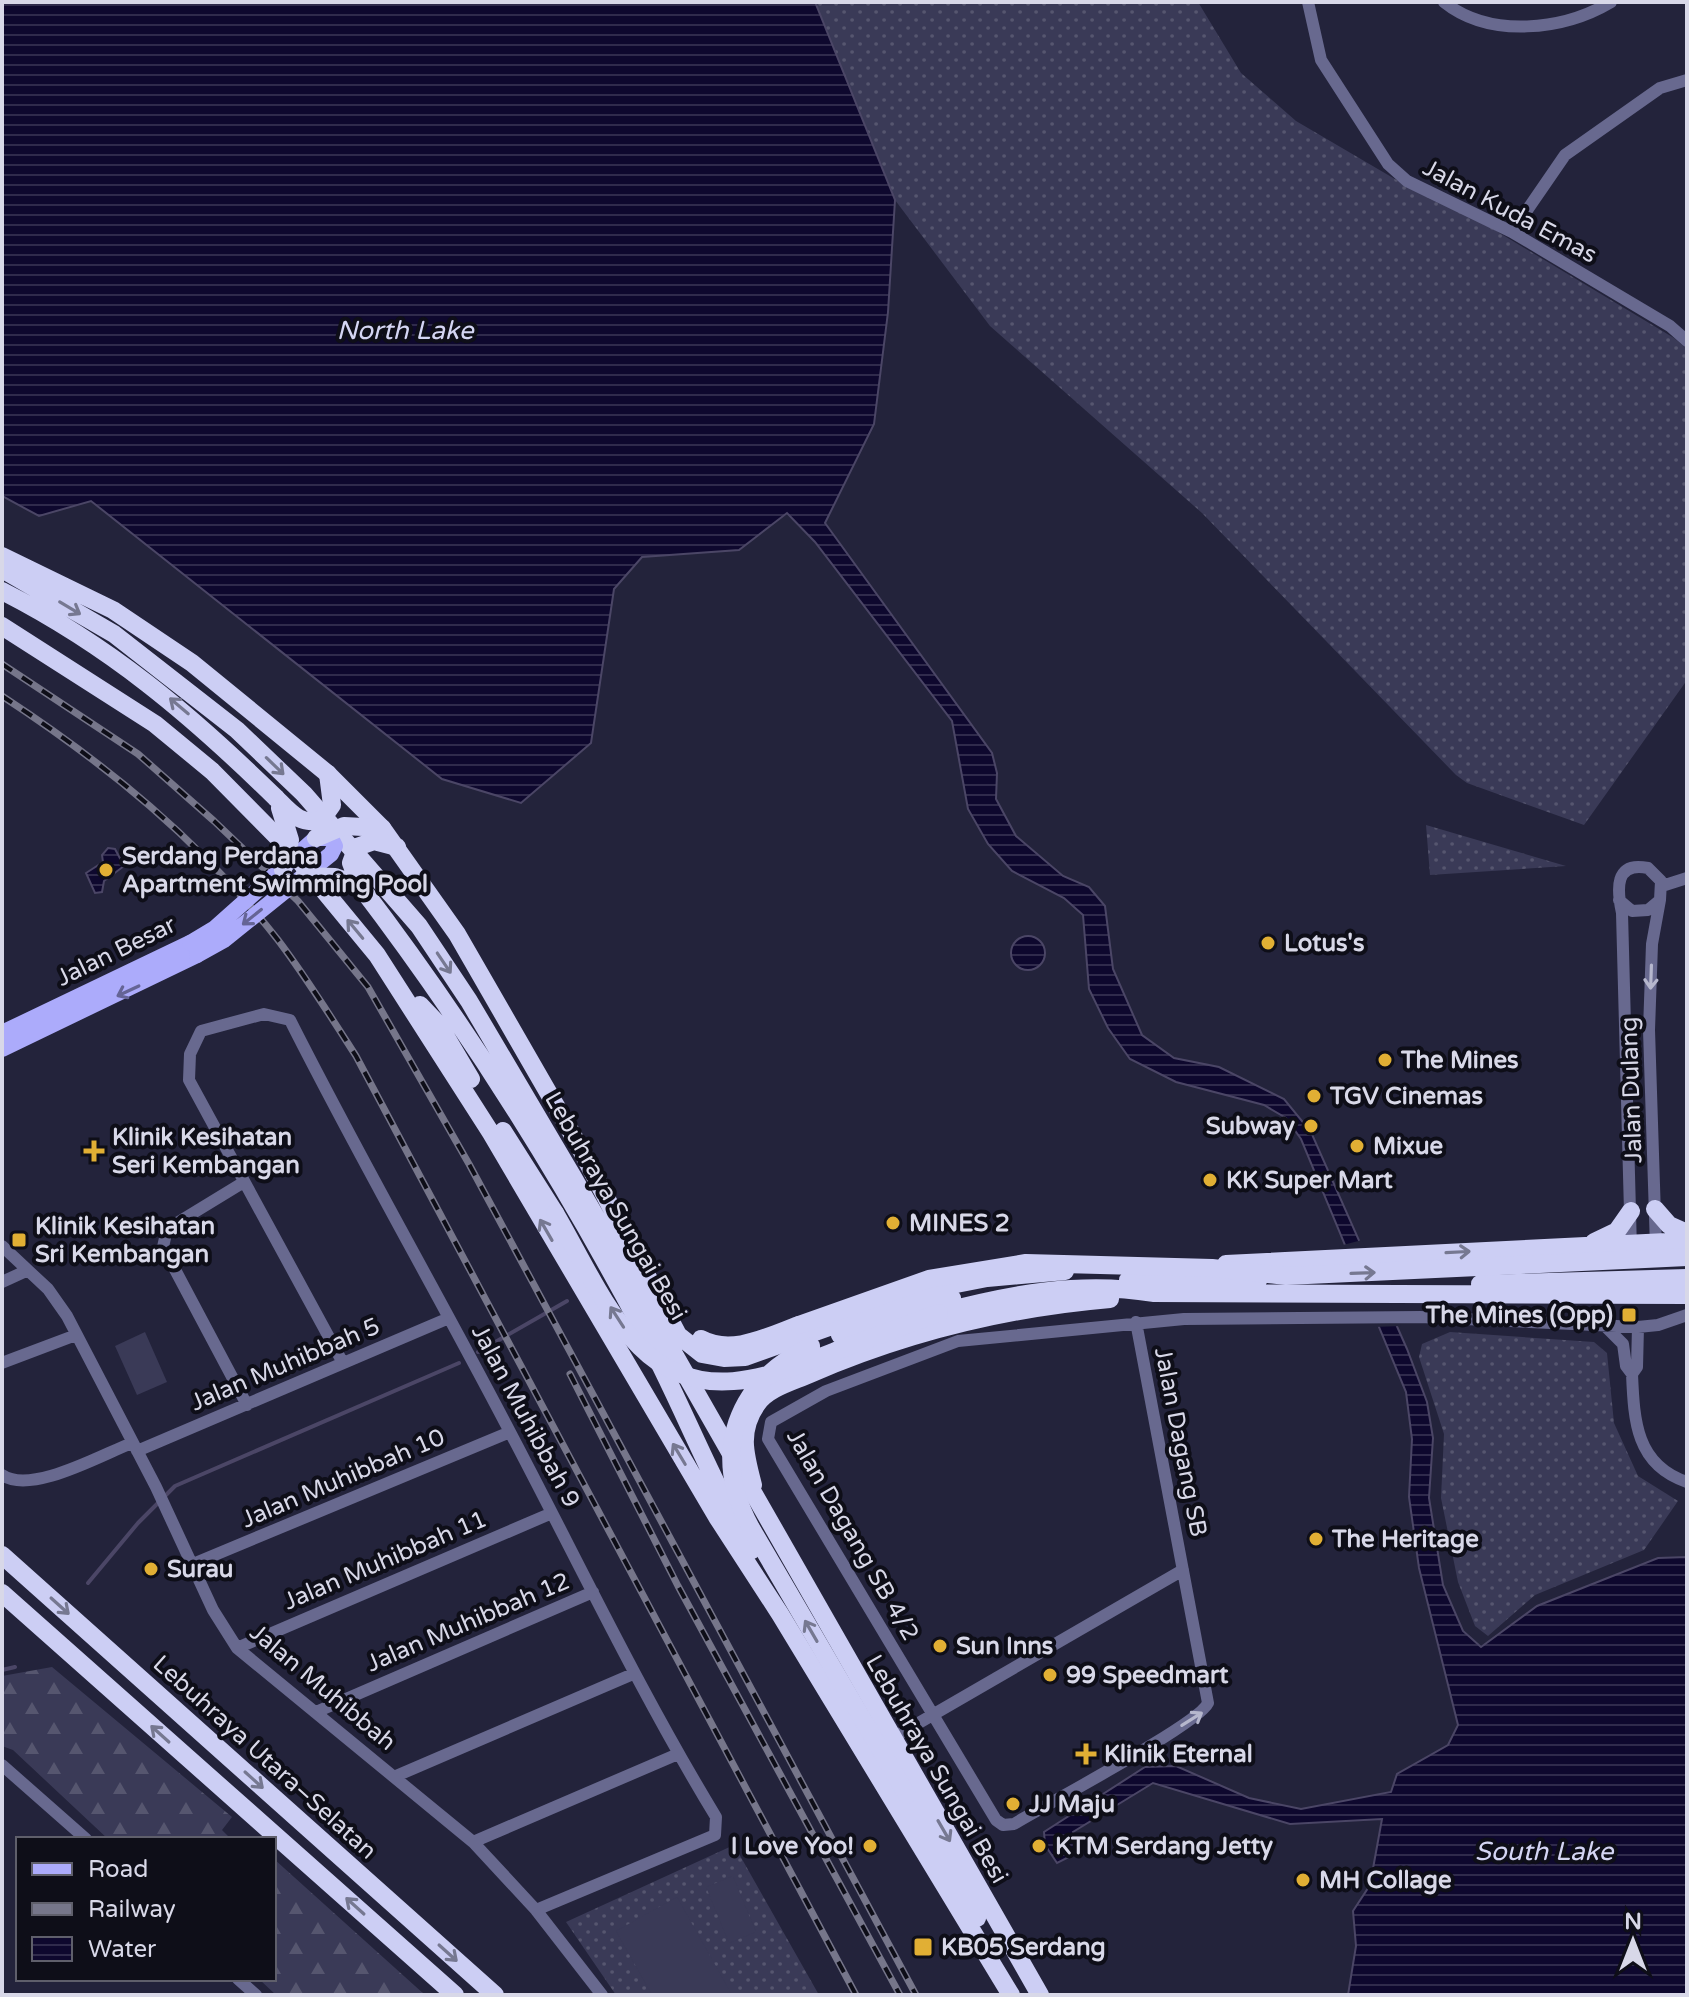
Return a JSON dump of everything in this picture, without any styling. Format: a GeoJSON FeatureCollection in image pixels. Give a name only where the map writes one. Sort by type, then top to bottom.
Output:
{"type":"FeatureCollection","features":[{"type":"Feature","properties":{"kind":"highway"},"geometry":{"type":"LineString","coordinates":[[2,556],[113,610],[192,663],[328,774],[382,828],[475,964],[655,1286],[671,1322],[686,1342],[702,1354],[734,1359],[759,1353],[913,1295],[987,1278],[1687,1242]]}},
{"type":"Feature","properties":{"kind":"highway","name":"Lebuhraya Sungai Besi"},"geometry":{"type":"LineString","coordinates":[[2,569],[114,634],[237,730],[304,794],[374,870],[437,952],[573,1177],[891,1739],[1040,1995]]}},
{"type":"Feature","properties":{"kind":"highway"},"geometry":{"type":"LineString","coordinates":[[2,591],[80,633],[178,705],[298,819],[311,822],[322,819],[332,805],[328,774]]}},
{"type":"Feature","properties":{"kind":"highway"},"geometry":{"type":"LineString","coordinates":[[2,626],[155,724],[212,771],[293,853],[402,991],[491,1133],[717,1517],[780,1614],[1011,1995]]}},
{"type":"Feature","properties":{"kind":"highway"},"geometry":{"type":"LineString","coordinates":[[276,798],[290,833],[283,870]]}},
{"type":"Feature","properties":{"kind":"highway"},"geometry":{"type":"LineString","coordinates":[[316,838],[344,826],[382,828]]}},
{"type":"Feature","properties":{"kind":"highway"},"geometry":{"type":"LineString","coordinates":[[397,847],[374,841],[357,847],[351,863],[360,886],[427,974],[546,1160],[645,1334],[723,1501],[771,1582],[780,1614]]}},
{"type":"Feature","properties":{"kind":"highway"},"geometry":{"type":"LineString","coordinates":[[304,876],[335,877],[360,886]]}},
{"type":"Feature","properties":{"kind":"highway"},"geometry":{"type":"LineString","coordinates":[[402,991],[439,1025],[628,1333],[649,1355],[692,1377],[715,1382],[756,1380],[939,1313],[1045,1292],[1117,1288],[1153,1293]]}},
{"type":"Feature","properties":{"kind":"highway"},"geometry":{"type":"LineString","coordinates":[[489,1070],[492,1085],[551,1195],[555,1213]]}},
{"type":"Feature","properties":{"kind":"highway"},"geometry":{"type":"LineString","coordinates":[[545,1091],[573,1177]]}},
{"type":"Feature","properties":{"kind":"highway"},"geometry":{"type":"LineString","coordinates":[[1655,1209],[1669,1225],[1687,1233]]}},
{"type":"Feature","properties":{"kind":"highway"},"geometry":{"type":"LineString","coordinates":[[1576,1246],[1610,1235],[1631,1211]]}},
{"type":"Feature","properties":{"kind":"highway"},"geometry":{"type":"LineString","coordinates":[[1414,1291],[1435,1286],[1687,1277],[1677,1261],[1687,1242]]}},
{"type":"Feature","properties":{"kind":"highway"},"geometry":{"type":"LineString","coordinates":[[1576,1246],[1595,1250],[1600,1261],[1595,1276],[1578,1281]]}},
{"type":"Feature","properties":{"kind":"highway"},"geometry":{"type":"LineString","coordinates":[[999,1976],[996,1950],[739,1502],[732,1477],[734,1434],[747,1401],[758,1384],[779,1364],[811,1346],[925,1305],[988,1290],[1061,1281],[1286,1276],[1687,1257]]}},
{"type":"Feature","properties":{"kind":"highway"},"geometry":{"type":"LineString","coordinates":[[655,1286],[690,1331],[705,1341],[725,1346],[756,1341],[914,1283],[1001,1265],[1108,1262],[1255,1271],[1286,1276]]}},
{"type":"Feature","properties":{"kind":"highway"},"geometry":{"type":"LineString","coordinates":[[762,1513],[743,1439],[754,1408],[772,1391],[833,1364],[959,1321],[1039,1306],[1153,1293],[1414,1291],[1518,1297],[1687,1295]]}},
{"type":"Feature","properties":{"kind":"highway","name":"Lebuhraya Utara–Selatan"},"geometry":{"type":"LineString","coordinates":[[2,1555],[495,1995]]}},
{"type":"Feature","properties":{"kind":"highway"},"geometry":{"type":"LineString","coordinates":[[2,1593],[455,1995]]}},
{"type":"Feature","properties":{"kind":"highway"},"geometry":{"type":"LineString","coordinates":[[968,1923],[975,1951],[1000,1995]]}},
{"type":"Feature","properties":{"kind":"main road","name":"Jalan Besar"},"geometry":{"type":"LineString","coordinates":[[2,1031],[194,949],[224,940],[334,850],[331,838],[316,838],[194,949],[2,1049]]}},
{"type":"Feature","properties":{"kind":"street","name":"Jalan Kuda Emas"},"geometry":{"type":"LineString","coordinates":[[1308,2],[1321,60],[1388,164],[1407,181],[1512,232],[1670,326],[1687,341]]}},
{"type":"Feature","properties":{"kind":"street"},"geometry":{"type":"LineString","coordinates":[[1444,2],[1499,25],[1547,27],[1585,18],[1611,2]]}},
{"type":"Feature","properties":{"kind":"street"},"geometry":{"type":"LineString","coordinates":[[1512,232],[1565,155],[1660,88],[1687,80]]}},
{"type":"Feature","properties":{"kind":"street"},"geometry":{"type":"LineString","coordinates":[[1661,892],[1655,872],[1632,868],[1619,878],[1619,900],[1625,907],[1640,912],[1661,892],[1687,878]]}},
{"type":"Feature","properties":{"kind":"street"},"geometry":{"type":"LineString","coordinates":[[1661,892],[1687,889]]}},
{"type":"Feature","properties":{"kind":"street","name":"Jalan Dulang"},"geometry":{"type":"LineString","coordinates":[[1656,1279],[1654,1114],[1649,1030],[1652,944],[1661,892]]}},
{"type":"Feature","properties":{"kind":"street","name":"Jalan Dulang"},"geometry":{"type":"LineString","coordinates":[[1619,900],[1631,1280]]}},
{"type":"Feature","properties":{"kind":"street","name":"Jalan Muhibbah 9"},"geometry":{"type":"LineString","coordinates":[[244,1182],[189,1080],[190,1054],[201,1031],[264,1014],[290,1020],[366,1169],[510,1432],[633,1674],[716,1817],[715,1835],[536,1910]]}},
{"type":"Feature","properties":{"kind":"street"},"geometry":{"type":"LineString","coordinates":[[1628,1114],[1654,1114]]}},
{"type":"Feature","properties":{"kind":"street"},"geometry":{"type":"LineString","coordinates":[[247,1405],[163,1247],[167,1229],[244,1182],[343,1363]]}},
{"type":"Feature","properties":{"kind":"street","name":"Jalan Muhibbah"},"geometry":{"type":"LineString","coordinates":[[2,1246],[48,1289],[76,1335],[156,1487],[213,1610],[237,1648],[473,1842],[536,1910],[602,1995]]}},
{"type":"Feature","properties":{"kind":"street"},"geometry":{"type":"LineString","coordinates":[[2,1282],[26,1271]]}},
{"type":"Feature","properties":{"kind":"street"},"geometry":{"type":"LineString","coordinates":[[1136,1322],[1420,1317],[1638,1327],[1658,1325],[1687,1315]]}},
{"type":"Feature","properties":{"kind":"street","name":"Jalan Muhibbah 5"},"geometry":{"type":"LineString","coordinates":[[6,1478],[30,1483],[135,1447],[247,1405],[449,1318]]}},
{"type":"Feature","properties":{"kind":"street","name":"Jalan Dagang SB 4/2"},"geometry":{"type":"LineString","coordinates":[[1003,1825],[996,1820],[768,1439],[768,1429],[771,1422],[826,1391],[958,1341],[1136,1322]]}},
{"type":"Feature","properties":{"kind":"street","name":"Jalan Dagang SB"},"geometry":{"type":"LineString","coordinates":[[1003,1825],[1014,1824],[1204,1712],[1208,1703],[1136,1322]]}},
{"type":"Feature","properties":{"kind":"street"},"geometry":{"type":"LineString","coordinates":[[1604,1325],[1623,1344],[1626,1366],[1632,1374],[1635,1430],[1645,1450],[1653,1464],[1687,1482]]}},
{"type":"Feature","properties":{"kind":"street"},"geometry":{"type":"LineString","coordinates":[[1632,1374],[1637,1367],[1638,1327]]}},
{"type":"Feature","properties":{"kind":"street"},"geometry":{"type":"LineString","coordinates":[[2,1363],[76,1335]]}},
{"type":"Feature","properties":{"kind":"street","name":"Jalan Muhibbah 10"},"geometry":{"type":"LineString","coordinates":[[193,1564],[510,1432]]}},
{"type":"Feature","properties":{"kind":"street","name":"Jalan Muhibbah 11"},"geometry":{"type":"LineString","coordinates":[[237,1648],[552,1513]]}},
{"type":"Feature","properties":{"kind":"street"},"geometry":{"type":"LineString","coordinates":[[891,1739],[1183,1570]]}},
{"type":"Feature","properties":{"kind":"street","name":"Jalan Muhibbah 12"},"geometry":{"type":"LineString","coordinates":[[316,1712],[593,1592]]}},
{"type":"Feature","properties":{"kind":"street"},"geometry":{"type":"LineString","coordinates":[[396,1776],[633,1674]]}},
{"type":"Feature","properties":{"kind":"street"},"geometry":{"type":"LineString","coordinates":[[473,1842],[678,1754]]}},
{"type":"Feature","properties":{"kind":"street"},"geometry":{"type":"LineString","coordinates":[[2,1765],[84,1837]]}},
{"type":"Feature","properties":{"kind":"street"},"geometry":{"type":"LineString","coordinates":[[240,1981],[256,1995]]}},
{"type":"Feature","properties":{"kind":"green space"},"geometry":{"type":"Polygon","coordinates":[[[815,2],[1198,2],[1241,73],[1296,121],[1400,182],[1483,223],[1674,338],[1687,349],[1687,680],[1584,825],[1467,783],[1456,775],[1202,513],[990,326],[895,200],[815,2]]]}},
{"type":"Feature","properties":{"kind":"green space"},"geometry":{"type":"Polygon","coordinates":[[[1426,825],[1566,866],[1430,875],[1426,825]]]}},
{"type":"Feature","properties":{"kind":"green space"},"geometry":{"type":"Polygon","coordinates":[[[145,1332],[167,1382],[137,1395],[115,1346],[145,1332]]]}},
{"type":"Feature","properties":{"kind":"green space"},"geometry":{"type":"Polygon","coordinates":[[[1450,1332],[1594,1342],[1607,1353],[1614,1423],[1638,1476],[1678,1501],[1644,1550],[1535,1595],[1488,1636],[1475,1626],[1458,1582],[1441,1498],[1444,1434],[1419,1357],[1422,1344],[1450,1332]]]}},
{"type":"Feature","properties":{"kind":"green space"},"geometry":{"type":"Polygon","coordinates":[[[52,1667],[232,1817],[222,1830],[229,1837],[106,1837],[13,1750],[2,1746],[2,1676],[52,1667]]]}},
{"type":"Feature","properties":{"kind":"green space"},"geometry":{"type":"Polygon","coordinates":[[[734,1845],[819,1995],[616,1995],[566,1922],[734,1845]]]}},
{"type":"Feature","properties":{"kind":"green space"},"geometry":{"type":"Polygon","coordinates":[[[276,1861],[425,1995],[276,1995],[261,1981],[276,1981],[276,1861]]]}},
{"type":"Feature","properties":{"kind":"green space"},"geometry":{"type":"Polygon","coordinates":[[[733,1876],[756,1932],[729,1943],[706,1887],[733,1876]]]}},
{"type":"Feature","properties":{"kind":"green space"},"geometry":{"type":"Polygon","coordinates":[[[677,1897],[732,1995],[652,1995],[616,1931],[677,1897]]]}},
{"type":"Feature","properties":{"kind":"water","name":"North Lake"},"geometry":{"type":"Polygon","coordinates":[[[2,2],[815,2],[895,200],[888,312],[874,424],[825,523],[992,753],[997,773],[996,799],[1016,836],[1063,876],[1089,887],[1105,906],[1113,969],[1142,1035],[1174,1058],[1219,1067],[1284,1099],[1311,1132],[1407,1349],[1427,1402],[1433,1438],[1429,1498],[1443,1585],[1463,1631],[1481,1647],[1537,1606],[1658,1558],[1687,1557],[1687,1995],[1348,1995],[1356,1946],[1353,1911],[1370,1885],[1382,1819],[1290,1824],[1153,1783],[1073,1832],[1077,1853],[1057,1863],[1045,1845],[1044,1832],[1145,1767],[1176,1766],[1249,1798],[1301,1809],[1391,1792],[1397,1774],[1448,1745],[1458,1725],[1419,1568],[1409,1497],[1412,1439],[1406,1392],[1301,1139],[1286,1118],[1264,1105],[1176,1082],[1130,1059],[1108,1028],[1089,989],[1083,915],[1064,898],[1012,871],[988,844],[968,809],[952,721],[815,542],[787,513],[739,550],[642,557],[614,589],[591,743],[521,803],[442,779],[91,501],[39,516],[2,496],[2,2]]]}},
{"type":"Feature","properties":{"kind":"water","name":"Serdang Perdana Apartment Swimming Pool"},"geometry":{"type":"Polygon","coordinates":[[[108,848],[115,849],[124,866],[104,881],[102,892],[95,893],[86,873],[103,862],[102,855],[108,848]]]}},
{"type":"Feature","properties":{"kind":"water"},"geometry":{"type":"Polygon","coordinates":[[[1028,936],[1040,941],[1045,953],[1040,965],[1028,970],[1016,965],[1011,953],[1016,941],[1028,936]]]}},
{"type":"Feature","properties":{"kind":"pier"},"geometry":{"type":"Polygon","coordinates":[[[1362,1240],[1401,1326],[1374,1327],[1339,1246],[1362,1240]]]}},
{"type":"Feature","properties":{"kind":"waterway"},"geometry":{"type":"LineString","coordinates":[[478,1352],[567,1301]]}},
{"type":"Feature","properties":{"kind":"waterway"},"geometry":{"type":"LineString","coordinates":[[88,1583],[138,1523],[175,1486],[459,1363]]}},
{"type":"Feature","properties":{"kind":"waterway"},"geometry":{"type":"LineString","coordinates":[[2,1670],[15,1667]]}},
{"type":"Feature","properties":{"kind":"railway"},"geometry":{"type":"LineString","coordinates":[[2,664],[138,754],[214,821],[298,901],[368,987],[469,1164],[916,1995]]}},
{"type":"Feature","properties":{"kind":"railway"},"geometry":{"type":"LineString","coordinates":[[2,696],[115,777],[184,837],[248,904],[318,997],[356,1056],[856,1995]]}},
{"type":"Feature","properties":{"kind":"railway"},"geometry":{"type":"LineString","coordinates":[[570,1374],[678,1586],[900,1995]]}},
{"type":"Feature","properties":{"kind":"place","name":"Serdang Perdana Apartment Swimming Pool"},"geometry":{"type":"Point","coordinates":[106,870]}},
{"type":"Feature","properties":{"kind":"place","name":"Lotus's"},"geometry":{"type":"Point","coordinates":[1268,943]}},
{"type":"Feature","properties":{"kind":"place","name":"The Mines"},"geometry":{"type":"Point","coordinates":[1385,1060]}},
{"type":"Feature","properties":{"kind":"place","name":"TGV Cinemas"},"geometry":{"type":"Point","coordinates":[1314,1096]}},
{"type":"Feature","properties":{"kind":"place","name":"Subway"},"geometry":{"type":"Point","coordinates":[1311,1126]}},
{"type":"Feature","properties":{"kind":"place","name":"Mixue"},"geometry":{"type":"Point","coordinates":[1357,1146]}},
{"type":"Feature","properties":{"kind":"place","name":"Klinik Kesihatan Seri Kembangan"},"geometry":{"type":"Point","coordinates":[94,1151]}},
{"type":"Feature","properties":{"kind":"place","name":"KK Super Mart"},"geometry":{"type":"Point","coordinates":[1210,1180]}},
{"type":"Feature","properties":{"kind":"place","name":"MINES 2"},"geometry":{"type":"Point","coordinates":[893,1223]}},
{"type":"Feature","properties":{"kind":"place","name":"Klinik Kesihatan Sri Kembangan"},"geometry":{"type":"Point","coordinates":[19,1240]}},
{"type":"Feature","properties":{"kind":"place","name":"The Mines (Opp)"},"geometry":{"type":"Point","coordinates":[1629,1315]}},
{"type":"Feature","properties":{"kind":"place","name":"The Heritage"},"geometry":{"type":"Point","coordinates":[1316,1539]}},
{"type":"Feature","properties":{"kind":"place","name":"Surau"},"geometry":{"type":"Point","coordinates":[151,1569]}},
{"type":"Feature","properties":{"kind":"place","name":"Sun Inns"},"geometry":{"type":"Point","coordinates":[940,1646]}},
{"type":"Feature","properties":{"kind":"place","name":"99 Speedmart"},"geometry":{"type":"Point","coordinates":[1050,1675]}},
{"type":"Feature","properties":{"kind":"place","name":"Klinik Eternal"},"geometry":{"type":"Point","coordinates":[1086,1754]}},
{"type":"Feature","properties":{"kind":"place","name":"JJ Maju"},"geometry":{"type":"Point","coordinates":[1013,1804]}},
{"type":"Feature","properties":{"kind":"place","name":"I Love Yoo!"},"geometry":{"type":"Point","coordinates":[870,1846]}},
{"type":"Feature","properties":{"kind":"place","name":"KTM Serdang Jetty"},"geometry":{"type":"Point","coordinates":[1039,1846]}},
{"type":"Feature","properties":{"kind":"place","name":"MH Collage"},"geometry":{"type":"Point","coordinates":[1303,1880]}},
{"type":"Feature","properties":{"kind":"place","name":"KB05 Serdang"},"geometry":{"type":"Point","coordinates":[923,1947]}},
{"type":"Feature","properties":{"kind":"water label","name":"South Lake"},"geometry":{"type":"Point","coordinates":[1544,1851]}}]}
